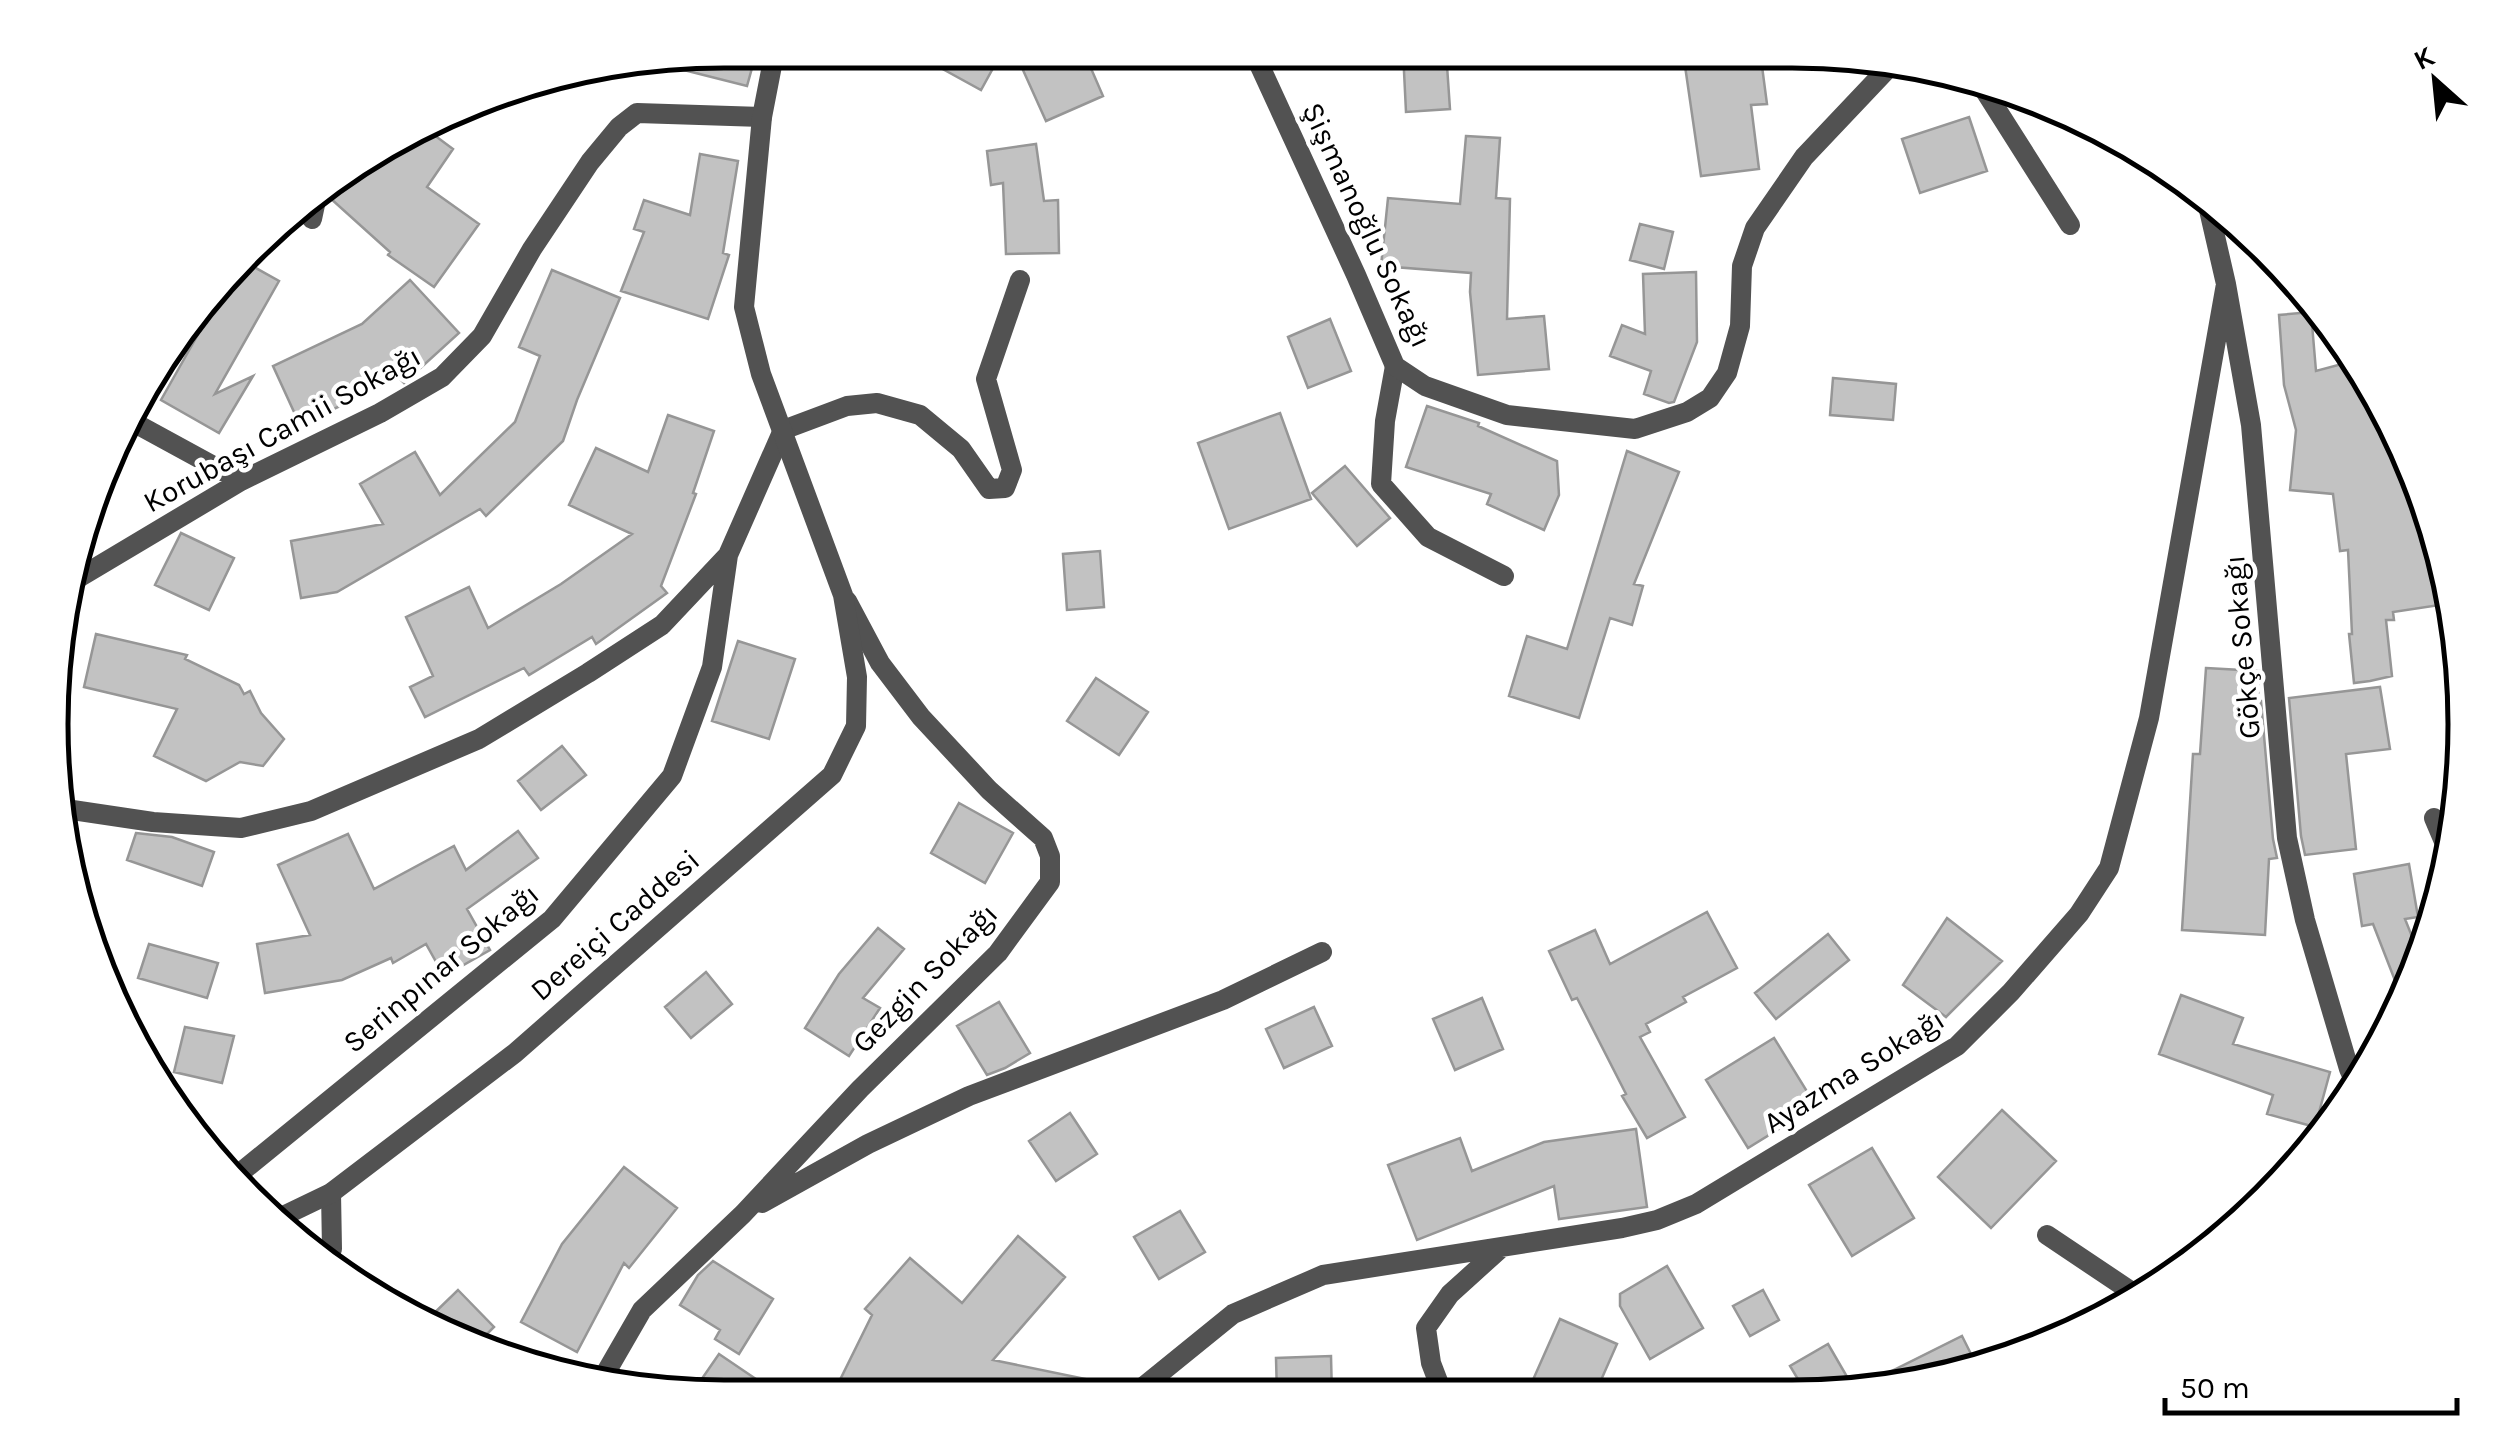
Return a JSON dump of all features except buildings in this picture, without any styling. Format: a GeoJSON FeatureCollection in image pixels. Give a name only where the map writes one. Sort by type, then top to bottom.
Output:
{"type":"FeatureCollection","features":[{"type":"Feature","properties":{"kind":"street"},"geometry":{"type":"LineString","coordinates":[[772,68],[762,117],[744,307],[761,374],[844,595]]}},
{"type":"Feature","properties":{"kind":"street","name":"Şişmanoğlu Sokağı"},"geometry":{"type":"LineString","coordinates":[[1261,68],[1396,366],[1425,386],[1507,415],[1635,429],[1687,412],[1710,398],[1726,373],[1740,326],[1742,266],[1755,228],[1804,156],[1883,74]]}},
{"type":"Feature","properties":{"kind":"street"},"geometry":{"type":"LineString","coordinates":[[1990,98],[2070,226]]}},
{"type":"Feature","properties":{"kind":"street","name":"Korubaşı Camii Sokağı"},"geometry":{"type":"LineString","coordinates":[[85,574],[241,481],[380,413],[442,377],[482,336],[590,162],[618,127],[637,113],[762,117]]}},
{"type":"Feature","properties":{"kind":"street"},"geometry":{"type":"LineString","coordinates":[[312,219],[314,212]]}},
{"type":"Feature","properties":{"kind":"street","name":"Gökçe Sokağı"},"geometry":{"type":"LineString","coordinates":[[2211,220],[2251,425],[2288,838],[2305,920],[2349,1069]]}},
{"type":"Feature","properties":{"kind":"street"},"geometry":{"type":"LineString","coordinates":[[73,810],[152,822],[241,828],[312,812],[478,740],[662,624],[728,555],[783,430],[847,406],[877,403],[920,415],[961,449],[989,489],[1005,488],[1012,470],[986,379],[1020,280]]}},
{"type":"Feature","properties":{"kind":"street","name":"Ayazma Sokağı"},"geometry":{"type":"LineString","coordinates":[[1152,1380],[1234,1314],[1323,1275],[1622,1228],[1657,1220],[1696,1204],[1956,1046],[2011,992],[2079,914],[2109,868],[2148,718],[2226,284]]}},
{"type":"Feature","properties":{"kind":"street"},"geometry":{"type":"LineString","coordinates":[[1396,366],[1384,420],[1381,484],[1428,538],[1504,576]]}},
{"type":"Feature","properties":{"kind":"street"},"geometry":{"type":"LineString","coordinates":[[139,426],[241,481]]}},
{"type":"Feature","properties":{"kind":"street","name":"Serinpınar Sokağı"},"geometry":{"type":"LineString","coordinates":[[243,1170],[552,919],[672,776],[712,667],[728,555]]}},
{"type":"Feature","properties":{"kind":"street","name":"Dereiçi Caddesi"},"geometry":{"type":"LineString","coordinates":[[287,1214],[331,1193],[515,1053],[832,775],[856,726],[857,677],[844,595]]}},
{"type":"Feature","properties":{"kind":"street","name":"Gezgin Sokağı"},"geometry":{"type":"LineString","coordinates":[[607,1370],[642,1310],[743,1214],[860,1089],[998,953],[1050,882],[1050,856],[1044,838],[989,790],[922,717],[880,663],[844,595]]}},
{"type":"Feature","properties":{"kind":"street"},"geometry":{"type":"LineString","coordinates":[[2434,818],[2439,829]]}},
{"type":"Feature","properties":{"kind":"street"},"geometry":{"type":"LineString","coordinates":[[743,1214],[868,1144],[969,1096],[1223,1000],[1322,952]]}},
{"type":"Feature","properties":{"kind":"street"},"geometry":{"type":"LineString","coordinates":[[331,1193],[331,1250]]}},
{"type":"Feature","properties":{"kind":"street"},"geometry":{"type":"LineString","coordinates":[[2047,1235],[2127,1288]]}},
{"type":"Feature","properties":{"kind":"street"},"geometry":{"type":"LineString","coordinates":[[1438,1380],[1426,1328],[1450,1294],[1502,1247]]}}]}
